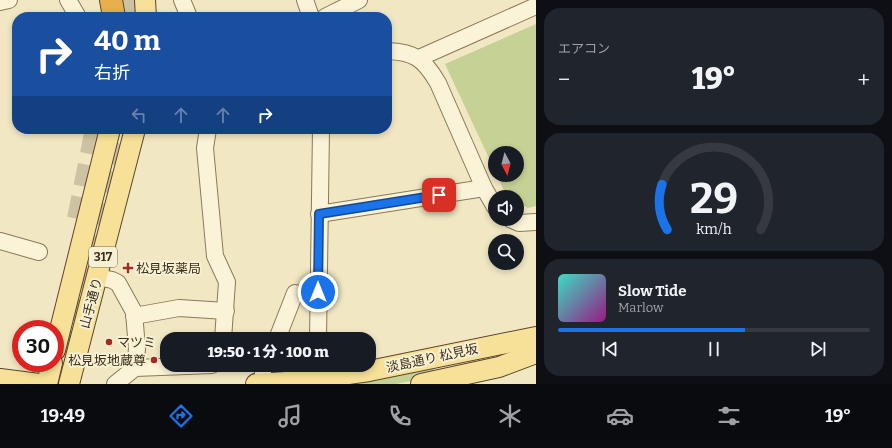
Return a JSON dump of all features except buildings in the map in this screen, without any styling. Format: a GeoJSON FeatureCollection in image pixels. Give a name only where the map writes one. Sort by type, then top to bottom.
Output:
{"type":"FeatureCollection","features":[{"type":"Feature","properties":{"kind":"highway"},"geometry":{"type":"LineString","coordinates":[[111,0],[113,12]]}},
{"type":"Feature","properties":{"kind":"main road"},"geometry":{"type":"LineString","coordinates":[[122,0],[123,12]]}},
{"type":"Feature","properties":{"kind":"main road"},"geometry":{"type":"LineString","coordinates":[[145,0],[146,12]]}},
{"type":"Feature","properties":{"kind":"main road","name":"山手通り"},"geometry":{"type":"LineString","coordinates":[[62,320],[109,134]]}},
{"type":"Feature","properties":{"kind":"main road","name":"山手通り"},"geometry":{"type":"LineString","coordinates":[[70,384],[134,134]]}},
{"type":"Feature","properties":{"kind":"main road","name":"淡島通り 松見坂"},"geometry":{"type":"LineString","coordinates":[[376,370],[488,345],[536,337]]}},
{"type":"Feature","properties":{"kind":"main road","name":"淡島通り 松見坂"},"geometry":{"type":"LineString","coordinates":[[421,384],[455,380],[499,367],[536,353]]}},
{"type":"Feature","properties":{"kind":"main road"},"geometry":{"type":"LineString","coordinates":[[47,384],[50,372]]}},
{"type":"Feature","properties":{"kind":"main road","name":"淡島通り 松見坂"},"geometry":{"type":"LineString","coordinates":[[256,384],[263,384],[318,372]]}},
{"type":"Feature","properties":{"kind":"main road"},"geometry":{"type":"LineString","coordinates":[[0,379],[39,384]]}},
{"type":"Feature","properties":{"kind":"street"},"geometry":{"type":"LineString","coordinates":[[0,2],[9,0]]}},
{"type":"Feature","properties":{"kind":"street"},"geometry":{"type":"LineString","coordinates":[[68,0],[75,12]]}},
{"type":"Feature","properties":{"kind":"street"},"geometry":{"type":"LineString","coordinates":[[182,0],[187,12]]}},
{"type":"Feature","properties":{"kind":"street"},"geometry":{"type":"LineString","coordinates":[[305,0],[309,12]]}},
{"type":"Feature","properties":{"kind":"street"},"geometry":{"type":"LineString","coordinates":[[335,12],[359,0]]}},
{"type":"Feature","properties":{"kind":"street"},"geometry":{"type":"LineString","coordinates":[[419,58],[536,6]]}},
{"type":"Feature","properties":{"kind":"street"},"geometry":{"type":"LineString","coordinates":[[392,52],[402,52],[419,58],[429,67],[438,83],[488,195]]}},
{"type":"Feature","properties":{"kind":"street"},"geometry":{"type":"LineString","coordinates":[[207,134],[205,148],[215,256],[227,282],[224,332]]}},
{"type":"Feature","properties":{"kind":"street"},"geometry":{"type":"LineString","coordinates":[[318,332],[320,134]]}},
{"type":"Feature","properties":{"kind":"street"},"geometry":{"type":"LineString","coordinates":[[319,214],[484,188]]}},
{"type":"Feature","properties":{"kind":"street"},"geometry":{"type":"LineString","coordinates":[[524,223],[536,222]]}},
{"type":"Feature","properties":{"kind":"street"},"geometry":{"type":"LineString","coordinates":[[0,241],[39,252]]}},
{"type":"Feature","properties":{"kind":"street"},"geometry":{"type":"LineString","coordinates":[[98,277],[118,283],[134,312],[137,349],[135,368]]}},
{"type":"Feature","properties":{"kind":"street"},"geometry":{"type":"LineString","coordinates":[[280,332],[294,302],[295,293]]}},
{"type":"Feature","properties":{"kind":"street"},"geometry":{"type":"LineString","coordinates":[[134,316],[179,308],[226,311]]}},
{"type":"Feature","properties":{"kind":"street"},"geometry":{"type":"LineString","coordinates":[[447,355],[455,380]]}},
{"type":"Feature","properties":{"kind":"street"},"geometry":{"type":"LineString","coordinates":[[115,384],[135,368],[160,367]]}},
{"type":"Feature","properties":{"kind":"street"},"geometry":{"type":"LineString","coordinates":[[262,372],[263,384]]}},
{"type":"Feature","properties":{"kind":"green space"},"geometry":{"type":"Polygon","coordinates":[[[536,24],[536,206],[528,208],[524,206],[524,190],[504,190],[500,182],[524,182],[524,146],[488,146],[488,156],[445,64],[536,24]]]}},
{"type":"Feature","properties":{"kind":"green space"},"geometry":{"type":"Polygon","coordinates":[[[433,365],[435,376],[396,384],[330,384],[433,365]]]}},
{"type":"Feature","properties":{"kind":"tunnel"},"geometry":{"type":"LineString","coordinates":[[126,0],[126,12]]}},
{"type":"Feature","properties":{"kind":"tunnel"},"geometry":{"type":"LineString","coordinates":[[78,219],[95,134]]}},
{"type":"Feature","properties":{"kind":"tunnel"},"geometry":{"type":"LineString","coordinates":[[116,165],[123,134]]}},
{"type":"Feature","properties":{"kind":"tunnel"},"geometry":{"type":"LineString","coordinates":[[55,384],[93,244],[111,158]]}},
{"type":"Feature","properties":{"kind":"place","name":"松見坂薬局"},"geometry":{"type":"Point","coordinates":[128,268]}},
{"type":"Feature","properties":{"kind":"place","name":"マツミ"},"geometry":{"type":"Point","coordinates":[109,342]}},
{"type":"Feature","properties":{"kind":"place","name":"松見坂地蔵尊"},"geometry":{"type":"Point","coordinates":[154,360]}},
{"type":"Feature","properties":{"kind":"route"},"geometry":{"type":"LineString","coordinates":[[318,292],[319,214],[439,195]]}}]}
